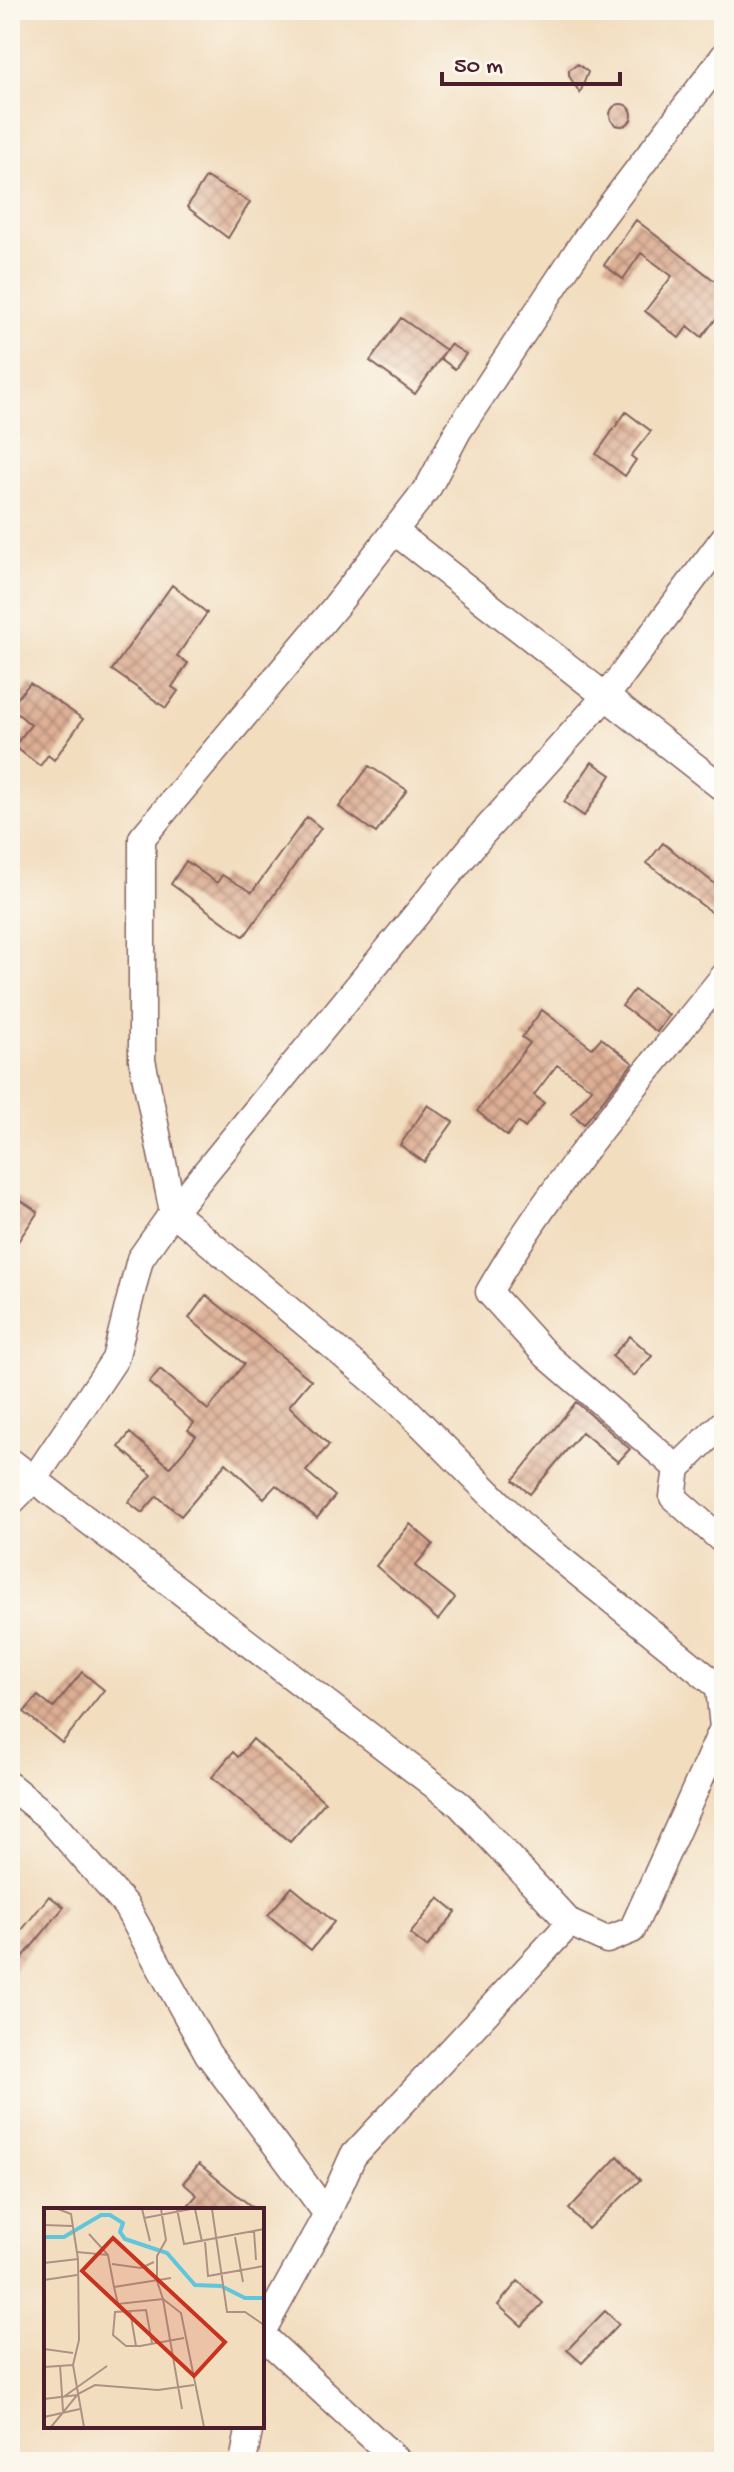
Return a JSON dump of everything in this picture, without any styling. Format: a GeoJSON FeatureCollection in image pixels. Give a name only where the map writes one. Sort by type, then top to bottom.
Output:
{"type":"FeatureCollection","features":[{"type":"Feature","properties":{"kind":"street"},"geometry":{"type":"LineString","coordinates":[[10,1461],[460,1805],[570,1923],[607,1940],[632,1930],[723,1728],[719,1687],[531,1535],[400,1403],[173,1212],[142,1060],[142,838],[429,486],[458,431],[589,234],[724,56]]}},
{"type":"Feature","properties":{"kind":"street"},"geometry":{"type":"LineString","coordinates":[[394,531],[724,789]]}},
{"type":"Feature","properties":{"kind":"street"},"geometry":{"type":"LineString","coordinates":[[10,1503],[35,1478],[115,1359],[140,1259],[173,1212],[483,833],[607,695],[724,538]]}},
{"type":"Feature","properties":{"kind":"street"},"geometry":{"type":"LineString","coordinates":[[677,1468],[547,1356],[489,1292],[534,1221],[629,1094],[724,976]]}},
{"type":"Feature","properties":{"kind":"street"},"geometry":{"type":"LineString","coordinates":[[724,1422],[677,1468],[673,1497],[724,1542]]}},
{"type":"Feature","properties":{"kind":"street"},"geometry":{"type":"LineString","coordinates":[[10,1786],[48,1817],[126,1906],[208,2054],[327,2214]]}},
{"type":"Feature","properties":{"kind":"street"},"geometry":{"type":"LineString","coordinates":[[264,2329],[327,2214],[353,2156],[570,1923]]}},
{"type":"Feature","properties":{"kind":"street"},"geometry":{"type":"LineString","coordinates":[[264,2335],[399,2462]]}},
{"type":"Feature","properties":{"kind":"street"},"geometry":{"type":"LineString","coordinates":[[243,2462],[250,2428]]}},
{"type":"Feature","properties":{"kind":"building"},"geometry":{"type":"Polygon","coordinates":[[[578,64],[588,72],[580,93],[569,76],[569,70],[578,64]]]}},
{"type":"Feature","properties":{"kind":"building"},"geometry":{"type":"Polygon","coordinates":[[[621,104],[629,107],[632,115],[629,123],[621,126],[613,123],[610,115],[613,107],[621,104]]]}},
{"type":"Feature","properties":{"kind":"building"},"geometry":{"type":"Polygon","coordinates":[[[206,177],[250,202],[228,238],[187,207],[206,177]]]}},
{"type":"Feature","properties":{"kind":"building"},"geometry":{"type":"Polygon","coordinates":[[[636,220],[724,288],[724,308],[702,337],[688,326],[679,338],[645,311],[672,276],[641,253],[623,279],[604,265],[636,220]]]}},
{"type":"Feature","properties":{"kind":"building"},"geometry":{"type":"Polygon","coordinates":[[[401,318],[446,350],[415,394],[370,361],[401,318]]]}},
{"type":"Feature","properties":{"kind":"building"},"geometry":{"type":"Polygon","coordinates":[[[450,344],[466,354],[455,369],[440,358],[450,344]]]}},
{"type":"Feature","properties":{"kind":"building"},"geometry":{"type":"Polygon","coordinates":[[[626,412],[651,431],[631,456],[636,460],[625,476],[596,454],[626,412]]]}},
{"type":"Feature","properties":{"kind":"building"},"geometry":{"type":"Polygon","coordinates":[[[172,585],[207,613],[177,656],[188,663],[172,687],[178,691],[166,708],[112,670],[172,585]]]}},
{"type":"Feature","properties":{"kind":"building"},"geometry":{"type":"Polygon","coordinates":[[[30,683],[83,719],[54,760],[48,755],[40,766],[14,746],[31,725],[10,707],[30,683]]]}},
{"type":"Feature","properties":{"kind":"building"},"geometry":{"type":"Polygon","coordinates":[[[592,762],[611,775],[584,816],[564,802],[592,762]]]}},
{"type":"Feature","properties":{"kind":"building"},"geometry":{"type":"Polygon","coordinates":[[[369,766],[407,790],[376,833],[339,807],[369,766]]]}},
{"type":"Feature","properties":{"kind":"building"},"geometry":{"type":"Polygon","coordinates":[[[307,817],[321,828],[243,936],[171,884],[186,861],[217,883],[222,875],[252,892],[307,817]]]}},
{"type":"Feature","properties":{"kind":"building"},"geometry":{"type":"Polygon","coordinates":[[[663,843],[724,891],[724,922],[647,863],[663,843]]]}},
{"type":"Feature","properties":{"kind":"building"},"geometry":{"type":"Polygon","coordinates":[[[634,990],[669,1015],[657,1032],[622,1006],[634,990]]]}},
{"type":"Feature","properties":{"kind":"building"},"geometry":{"type":"Polygon","coordinates":[[[542,1010],[592,1048],[601,1038],[633,1063],[584,1124],[571,1113],[592,1089],[557,1065],[534,1095],[544,1103],[525,1128],[518,1122],[507,1136],[477,1111],[530,1043],[522,1037],[542,1010]]]}},
{"type":"Feature","properties":{"kind":"building"},"geometry":{"type":"Polygon","coordinates":[[[428,1105],[453,1122],[424,1162],[400,1145],[428,1105]]]}},
{"type":"Feature","properties":{"kind":"building"},"geometry":{"type":"Polygon","coordinates":[[[10,1193],[38,1212],[10,1253],[10,1193]]]}},
{"type":"Feature","properties":{"kind":"building"},"geometry":{"type":"Polygon","coordinates":[[[206,1295],[311,1380],[289,1406],[329,1445],[306,1471],[335,1496],[317,1518],[276,1485],[264,1498],[226,1463],[181,1516],[157,1496],[142,1513],[128,1502],[152,1475],[119,1447],[130,1433],[170,1467],[196,1436],[188,1430],[194,1423],[149,1383],[160,1369],[208,1410],[244,1364],[189,1318],[206,1295]]]}},
{"type":"Feature","properties":{"kind":"building"},"geometry":{"type":"Polygon","coordinates":[[[630,1336],[652,1356],[634,1376],[612,1356],[630,1336]]]}},
{"type":"Feature","properties":{"kind":"building"},"geometry":{"type":"Polygon","coordinates":[[[576,1402],[630,1449],[618,1462],[582,1432],[530,1494],[513,1480],[576,1402]]]}},
{"type":"Feature","properties":{"kind":"building"},"geometry":{"type":"Polygon","coordinates":[[[410,1524],[433,1544],[415,1566],[455,1598],[438,1620],[376,1566],[410,1524]]]}},
{"type":"Feature","properties":{"kind":"building"},"geometry":{"type":"Polygon","coordinates":[[[82,1672],[104,1690],[62,1743],[24,1712],[38,1696],[53,1708],[82,1672]]]}},
{"type":"Feature","properties":{"kind":"building"},"geometry":{"type":"Polygon","coordinates":[[[253,1739],[325,1802],[290,1842],[212,1777],[233,1752],[238,1757],[253,1739]]]}},
{"type":"Feature","properties":{"kind":"building"},"geometry":{"type":"Polygon","coordinates":[[[292,1887],[334,1922],[311,1950],[268,1915],[292,1887]]]}},
{"type":"Feature","properties":{"kind":"building"},"geometry":{"type":"Polygon","coordinates":[[[49,1896],[64,1907],[10,1973],[10,1945],[49,1896]]]}},
{"type":"Feature","properties":{"kind":"building"},"geometry":{"type":"Polygon","coordinates":[[[439,1898],[456,1912],[427,1947],[410,1934],[439,1898]]]}},
{"type":"Feature","properties":{"kind":"building"},"geometry":{"type":"Polygon","coordinates":[[[618,2156],[640,2180],[588,2229],[569,2209],[618,2156]]]}},
{"type":"Feature","properties":{"kind":"building"},"geometry":{"type":"Polygon","coordinates":[[[199,2164],[254,2208],[186,2208],[197,2195],[183,2183],[199,2164]]]}},
{"type":"Feature","properties":{"kind":"building"},"geometry":{"type":"Polygon","coordinates":[[[518,2281],[543,2303],[522,2326],[498,2305],[518,2281]]]}},
{"type":"Feature","properties":{"kind":"building"},"geometry":{"type":"Polygon","coordinates":[[[605,2311],[619,2324],[582,2363],[567,2350],[605,2311]]]}}]}
